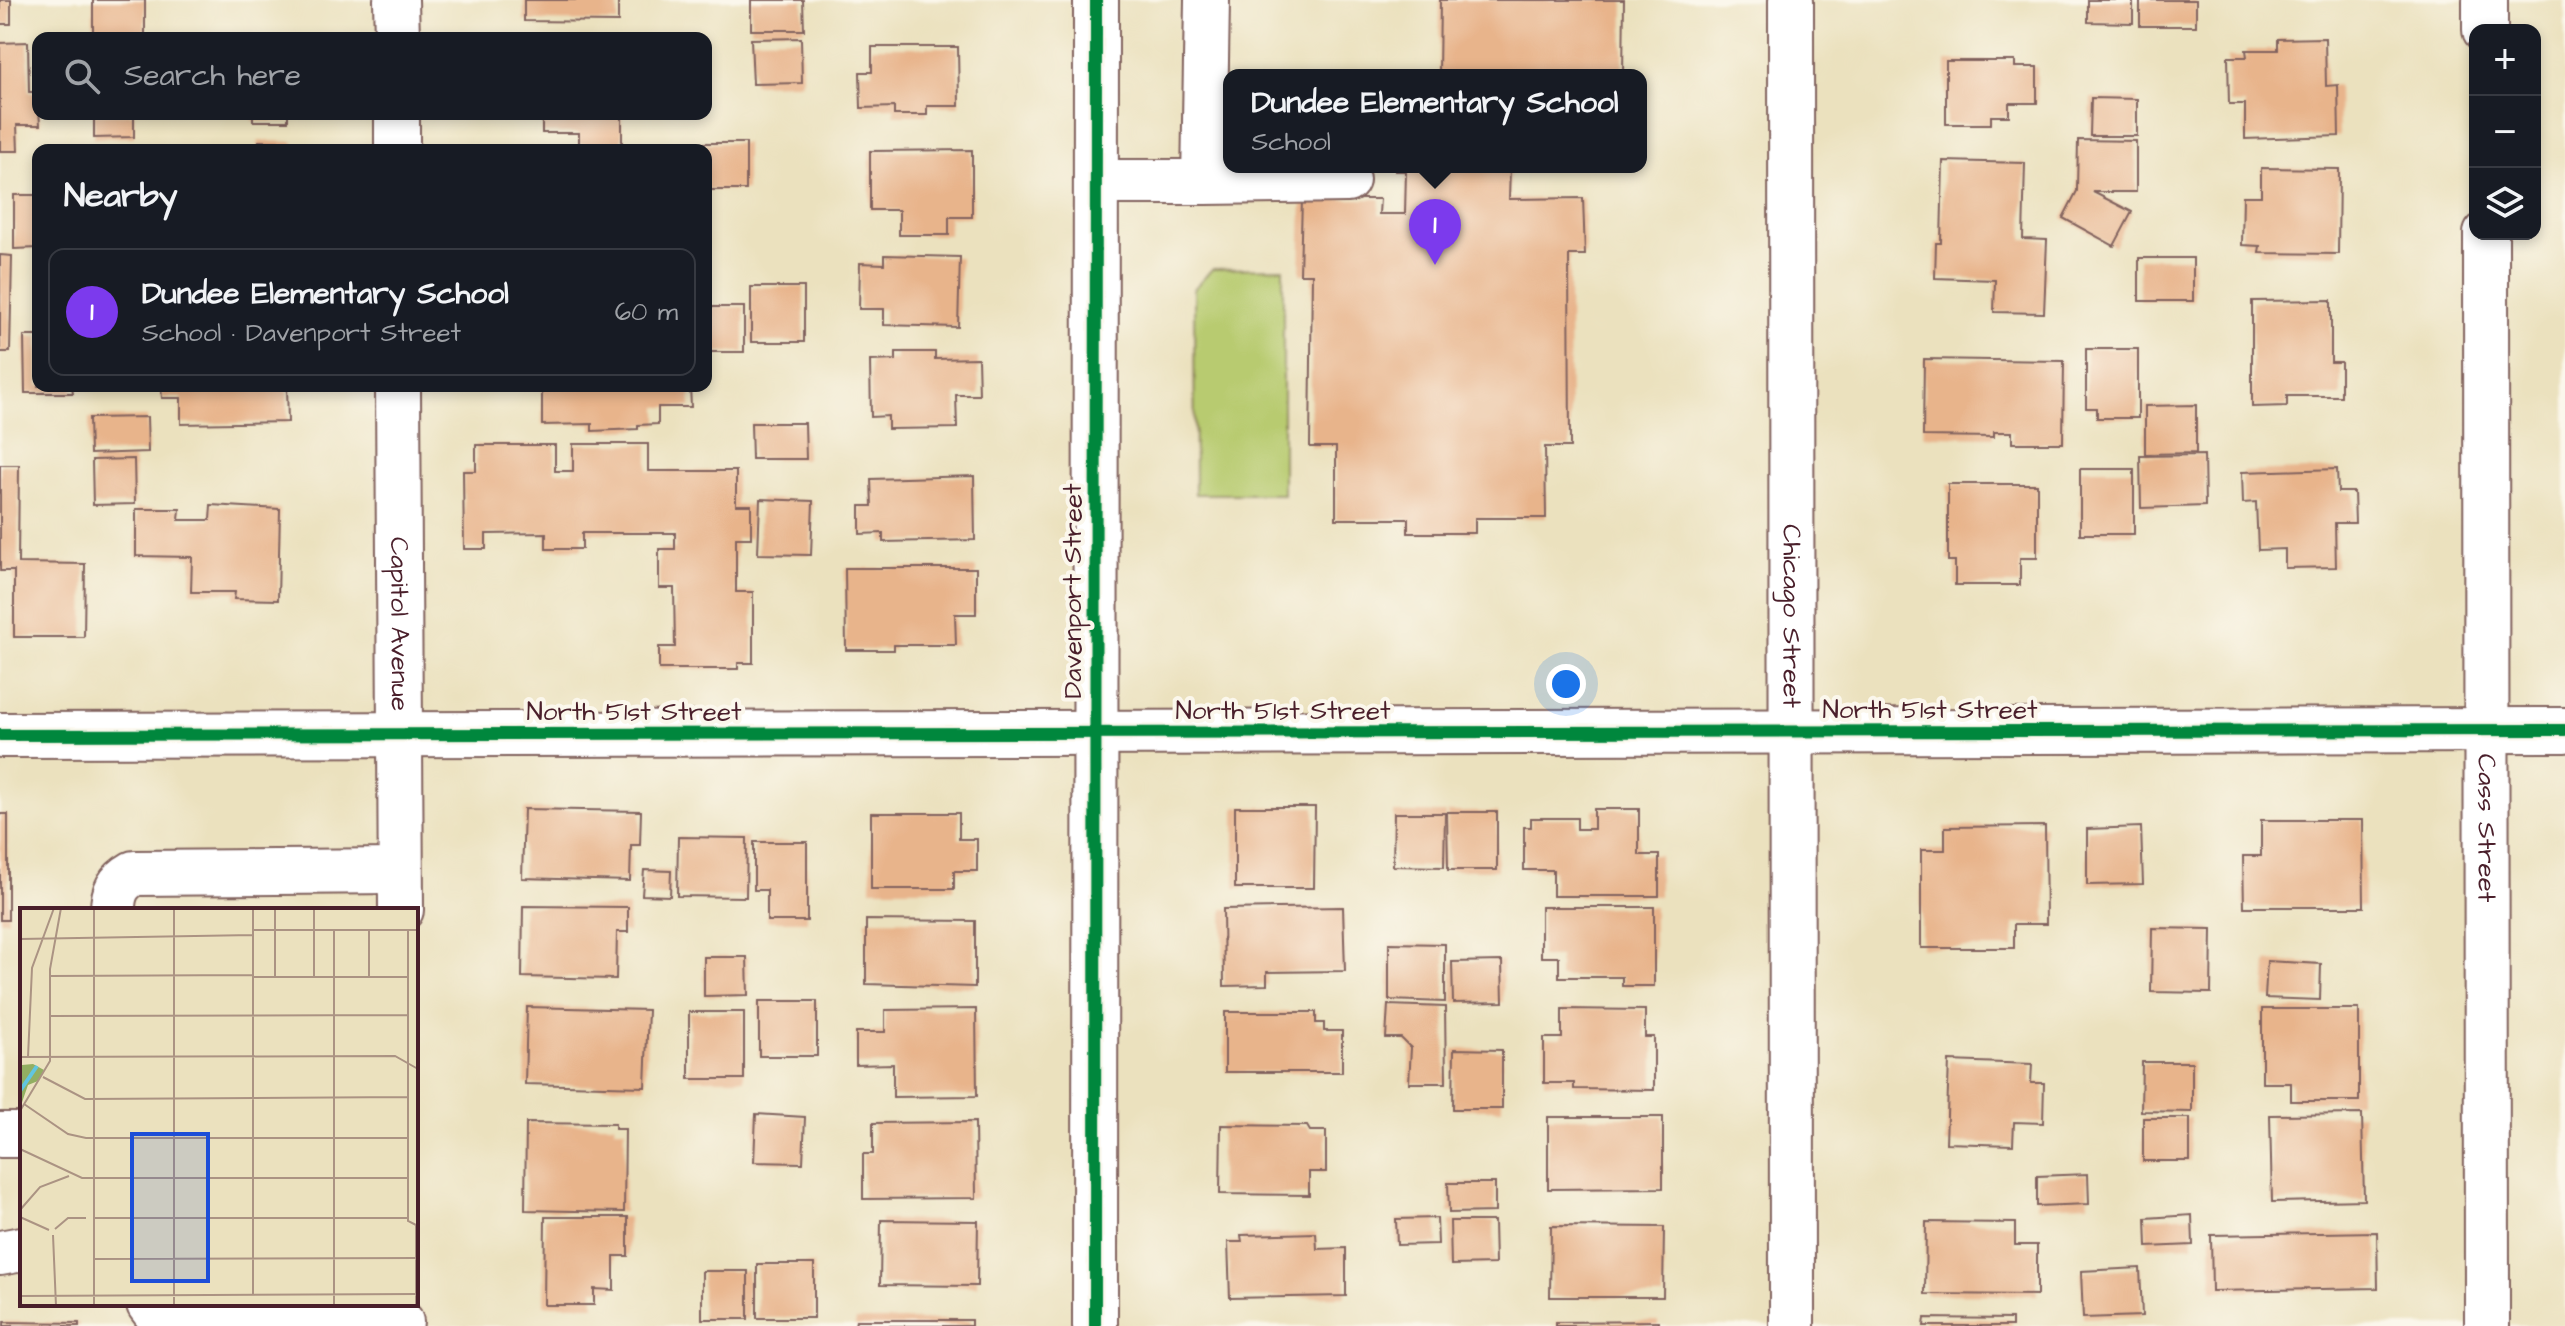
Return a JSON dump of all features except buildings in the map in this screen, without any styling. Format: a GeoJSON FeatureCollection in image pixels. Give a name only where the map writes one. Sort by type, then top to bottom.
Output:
{"type":"FeatureCollection","features":[{"type":"Feature","properties":{"kind":"street"},"geometry":{"type":"LineString","coordinates":[[396,0],[397,32]]}},
{"type":"Feature","properties":{"kind":"street","name":"Davenport Street"},"geometry":{"type":"LineString","coordinates":[[1095,1326],[1096,0]]}},
{"type":"Feature","properties":{"kind":"street"},"geometry":{"type":"LineString","coordinates":[[1204,182],[1207,0]]}},
{"type":"Feature","properties":{"kind":"street","name":"Chicago Street"},"geometry":{"type":"LineString","coordinates":[[1791,0],[1792,1326]]}},
{"type":"Feature","properties":{"kind":"street"},"geometry":{"type":"LineString","coordinates":[[2485,0],[2485,24]]}},
{"type":"Feature","properties":{"kind":"street"},"geometry":{"type":"LineString","coordinates":[[397,120],[397,144]]}},
{"type":"Feature","properties":{"kind":"street"},"geometry":{"type":"LineString","coordinates":[[1096,182],[1347,180]]}},
{"type":"Feature","properties":{"kind":"street","name":"Cass Street"},"geometry":{"type":"LineString","coordinates":[[2486,240],[2487,1326]]}},
{"type":"Feature","properties":{"kind":"street","name":"Capitol Avenue"},"geometry":{"type":"LineString","coordinates":[[398,392],[400,890]]}},
{"type":"Feature","properties":{"kind":"street","name":"North 51st Street"},"geometry":{"type":"LineString","coordinates":[[0,735],[2565,730]]}},
{"type":"Feature","properties":{"kind":"street"},"geometry":{"type":"LineString","coordinates":[[113,908],[113,898],[121,880],[134,873],[400,890]]}},
{"type":"Feature","properties":{"kind":"street"},"geometry":{"type":"LineString","coordinates":[[0,1253],[20,1249]]}},
{"type":"Feature","properties":{"kind":"street"},"geometry":{"type":"LineString","coordinates":[[164,1317],[401,1317]]}},
{"type":"Feature","properties":{"kind":"green space"},"geometry":{"type":"Polygon","coordinates":[[[1283,268],[1283,494],[1195,494],[1194,289],[1212,269],[1283,268]]]}},
{"type":"Feature","properties":{"kind":"cycle path"},"geometry":{"type":"LineString","coordinates":[[1095,1326],[1096,0]]}},
{"type":"Feature","properties":{"kind":"cycle path"},"geometry":{"type":"LineString","coordinates":[[0,735],[2565,730]]}},
{"type":"Feature","properties":{"kind":"place","name":"Dundee Elementary School"},"geometry":{"type":"Point","coordinates":[1435,265]}}]}
